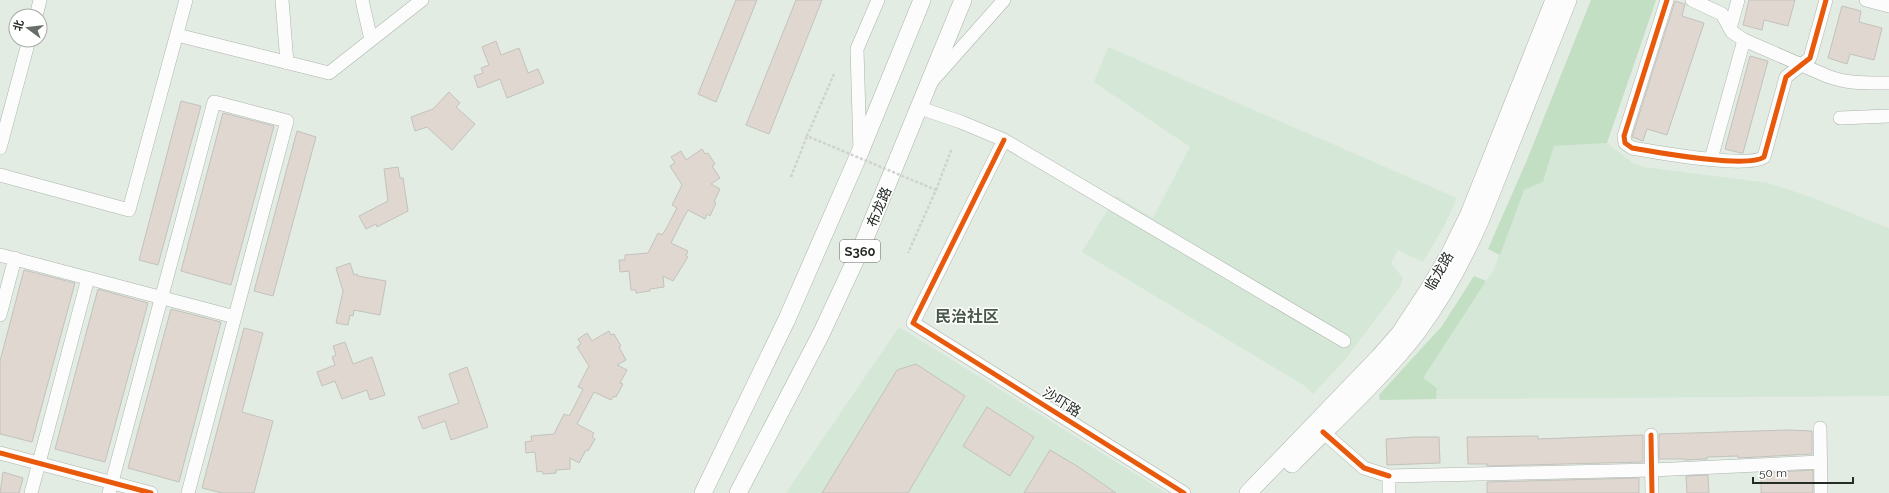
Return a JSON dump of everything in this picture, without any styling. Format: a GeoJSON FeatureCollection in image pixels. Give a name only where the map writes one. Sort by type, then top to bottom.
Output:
{"type":"FeatureCollection","features":[{"type":"Feature","properties":{"kind":"main road","name":"S360"},"geometry":{"type":"LineString","coordinates":[[703,493],[787,319],[860,152],[922,0]]}},
{"type":"Feature","properties":{"kind":"main road","name":"布龙路"},"geometry":{"type":"LineString","coordinates":[[738,493],[824,327],[862,246],[930,84],[963,0]]}},
{"type":"Feature","properties":{"kind":"main road","name":"临龙路"},"geometry":{"type":"LineString","coordinates":[[1248,493],[1379,357],[1400,333],[1427,292],[1449,255],[1469,214],[1554,0]]}},
{"type":"Feature","properties":{"kind":"main road","name":"临龙路"},"geometry":{"type":"LineString","coordinates":[[1264,493],[1391,362],[1418,331],[1446,289],[1466,252],[1481,219],[1568,0]]}},
{"type":"Feature","properties":{"kind":"street"},"geometry":{"type":"LineString","coordinates":[[0,175],[129,210],[186,0]]}},
{"type":"Feature","properties":{"kind":"street"},"geometry":{"type":"LineString","coordinates":[[282,0],[287,63]]}},
{"type":"Feature","properties":{"kind":"street"},"geometry":{"type":"LineString","coordinates":[[362,0],[371,40]]}},
{"type":"Feature","properties":{"kind":"street"},"geometry":{"type":"LineString","coordinates":[[177,34],[329,73],[422,0]]}},
{"type":"Feature","properties":{"kind":"street"},"geometry":{"type":"LineString","coordinates":[[860,152],[857,49],[878,0]]}},
{"type":"Feature","properties":{"kind":"street"},"geometry":{"type":"LineString","coordinates":[[930,84],[1004,0]]}},
{"type":"Feature","properties":{"kind":"street"},"geometry":{"type":"LineString","coordinates":[[1667,0],[1624,136],[1624,143],[1632,148],[1711,159],[1753,162],[1764,157],[1786,79],[1800,64],[1811,56],[1826,0]]}},
{"type":"Feature","properties":{"kind":"street"},"geometry":{"type":"LineString","coordinates":[[1692,0],[1722,14],[1730,28],[1744,40],[1800,64],[1841,81],[1858,83],[1889,83]]}},
{"type":"Feature","properties":{"kind":"street"},"geometry":{"type":"LineString","coordinates":[[1730,28],[1738,0]]}},
{"type":"Feature","properties":{"kind":"street"},"geometry":{"type":"LineString","coordinates":[[1866,0],[1889,6]]}},
{"type":"Feature","properties":{"kind":"street"},"geometry":{"type":"LineString","coordinates":[[1711,159],[1744,40]]}},
{"type":"Feature","properties":{"kind":"street"},"geometry":{"type":"LineString","coordinates":[[0,148],[27,48]]}},
{"type":"Feature","properties":{"kind":"street"},"geometry":{"type":"LineString","coordinates":[[111,488],[214,102],[287,121],[188,493]]}},
{"type":"Feature","properties":{"kind":"street"},"geometry":{"type":"LineString","coordinates":[[920,108],[961,122],[1004,140],[1344,341]]}},
{"type":"Feature","properties":{"kind":"street"},"geometry":{"type":"LineString","coordinates":[[1840,118],[1889,116]]}},
{"type":"Feature","properties":{"kind":"street","name":"沙吓路"},"geometry":{"type":"LineString","coordinates":[[1004,140],[913,323],[1184,493]]}},
{"type":"Feature","properties":{"kind":"street"},"geometry":{"type":"LineString","coordinates":[[0,254],[235,317]]}},
{"type":"Feature","properties":{"kind":"street"},"geometry":{"type":"LineString","coordinates":[[0,315],[15,258]]}},
{"type":"Feature","properties":{"kind":"street"},"geometry":{"type":"LineString","coordinates":[[31,493],[88,278]]}},
{"type":"Feature","properties":{"kind":"street"},"geometry":{"type":"LineString","coordinates":[[1820,428],[1821,493]]}},
{"type":"Feature","properties":{"kind":"street"},"geometry":{"type":"LineString","coordinates":[[1324,432],[1364,468],[1389,476],[1652,470],[1820,462]]}},
{"type":"Feature","properties":{"kind":"street"},"geometry":{"type":"LineString","coordinates":[[1651,435],[1652,493]]}},
{"type":"Feature","properties":{"kind":"street"},"geometry":{"type":"LineString","coordinates":[[0,453],[39,463],[111,488],[151,493]]}},
{"type":"Feature","properties":{"kind":"street"},"geometry":{"type":"LineString","coordinates":[[1389,476],[1389,493]]}},
{"type":"Feature","properties":{"kind":"path"},"geometry":{"type":"LineString","coordinates":[[791,177],[834,74]]}},
{"type":"Feature","properties":{"kind":"path"},"geometry":{"type":"LineString","coordinates":[[807,136],[936,190]]}},
{"type":"Feature","properties":{"kind":"path"},"geometry":{"type":"LineString","coordinates":[[908,253],[936,190],[952,148]]}},
{"type":"Feature","properties":{"kind":"shaded area"},"geometry":{"type":"Polygon","coordinates":[[[1591,0],[1656,0],[1607,143],[1554,146],[1543,182],[1524,190],[1500,255],[1488,249],[1527,160],[1591,0]]]}},
{"type":"Feature","properties":{"kind":"shaded area"},"geometry":{"type":"Polygon","coordinates":[[[1108,47],[1457,198],[1444,226],[1423,262],[1398,250],[1391,263],[1403,278],[1400,287],[1344,361],[1313,394],[1305,386],[1082,252],[1116,196],[1153,218],[1190,147],[1094,82],[1108,47]]]}},
{"type":"Feature","properties":{"kind":"shaded area"},"geometry":{"type":"Polygon","coordinates":[[[1607,143],[1633,163],[1643,167],[1768,183],[1808,196],[1889,228],[1889,396],[1436,399],[1437,388],[1422,378],[1494,269],[1524,190],[1543,182],[1554,146],[1607,143]]]}},
{"type":"Feature","properties":{"kind":"shaded area"},"geometry":{"type":"Polygon","coordinates":[[[1474,276],[1486,281],[1423,378],[1437,388],[1436,399],[1380,400],[1379,395],[1442,326],[1474,276]]]}},
{"type":"Feature","properties":{"kind":"shaded area"},"geometry":{"type":"Polygon","coordinates":[[[899,327],[1166,493],[786,493],[899,327]]]}},
{"type":"Feature","properties":{"kind":"building"},"geometry":{"type":"Polygon","coordinates":[[[736,0],[757,0],[716,102],[698,94],[736,0]]]}},
{"type":"Feature","properties":{"kind":"building"},"geometry":{"type":"Polygon","coordinates":[[[796,0],[822,0],[769,134],[746,125],[796,0]]]}},
{"type":"Feature","properties":{"kind":"building"},"geometry":{"type":"Polygon","coordinates":[[[1749,0],[1795,0],[1788,26],[1764,20],[1762,30],[1743,25],[1749,0]]]}},
{"type":"Feature","properties":{"kind":"building"},"geometry":{"type":"Polygon","coordinates":[[[1675,1],[1685,4],[1682,16],[1704,23],[1667,135],[1647,129],[1643,141],[1632,137],[1675,1]]]}},
{"type":"Feature","properties":{"kind":"building"},"geometry":{"type":"Polygon","coordinates":[[[1842,6],[1861,11],[1859,22],[1882,28],[1874,60],[1850,54],[1847,64],[1828,58],[1842,6]]]}},
{"type":"Feature","properties":{"kind":"building"},"geometry":{"type":"Polygon","coordinates":[[[496,41],[501,55],[519,48],[528,73],[538,69],[544,83],[507,98],[500,79],[478,88],[474,76],[483,73],[481,68],[489,65],[482,47],[496,41]]]}},
{"type":"Feature","properties":{"kind":"building"},"geometry":{"type":"Polygon","coordinates":[[[1750,56],[1768,61],[1743,153],[1741,153],[1725,149],[1750,56]]]}},
{"type":"Feature","properties":{"kind":"building"},"geometry":{"type":"Polygon","coordinates":[[[449,92],[460,103],[456,107],[475,124],[452,150],[427,127],[415,131],[411,117],[433,109],[449,92]]]}},
{"type":"Feature","properties":{"kind":"building"},"geometry":{"type":"Polygon","coordinates":[[[181,101],[201,106],[158,265],[139,260],[181,101]]]}},
{"type":"Feature","properties":{"kind":"building"},"geometry":{"type":"Polygon","coordinates":[[[223,113],[274,126],[231,285],[181,271],[223,113]]]}},
{"type":"Feature","properties":{"kind":"building"},"geometry":{"type":"Polygon","coordinates":[[[297,131],[316,137],[273,296],[254,291],[297,131]]]}},
{"type":"Feature","properties":{"kind":"building"},"geometry":{"type":"Polygon","coordinates":[[[702,149],[705,154],[708,153],[715,164],[712,166],[720,178],[711,184],[720,189],[714,202],[716,203],[710,216],[707,214],[705,219],[688,210],[683,219],[671,243],[688,251],[686,256],[688,257],[673,281],[663,276],[664,287],[636,293],[636,290],[631,290],[629,271],[620,272],[619,260],[625,260],[625,255],[648,253],[658,233],[662,235],[677,208],[672,205],[682,185],[670,166],[675,163],[671,157],[681,151],[686,160],[702,149]]]}},
{"type":"Feature","properties":{"kind":"building"},"geometry":{"type":"Polygon","coordinates":[[[398,167],[400,178],[403,178],[408,211],[377,227],[376,224],[366,229],[359,216],[388,201],[384,169],[398,167]]]}},
{"type":"Feature","properties":{"kind":"building"},"geometry":{"type":"Polygon","coordinates":[[[350,263],[354,275],[357,274],[358,276],[386,281],[380,315],[354,310],[353,316],[350,315],[348,325],[336,323],[343,291],[336,268],[350,263]]]}},
{"type":"Feature","properties":{"kind":"building"},"geometry":{"type":"Polygon","coordinates":[[[24,270],[75,283],[32,442],[0,434],[0,361],[24,270]]]}},
{"type":"Feature","properties":{"kind":"building"},"geometry":{"type":"Polygon","coordinates":[[[98,289],[148,303],[105,462],[55,449],[98,289]]]}},
{"type":"Feature","properties":{"kind":"building"},"geometry":{"type":"Polygon","coordinates":[[[171,309],[221,322],[179,482],[128,468],[171,309]]]}},
{"type":"Feature","properties":{"kind":"building"},"geometry":{"type":"Polygon","coordinates":[[[244,328],[263,333],[242,412],[273,421],[254,493],[222,493],[202,488],[244,328]]]}},
{"type":"Feature","properties":{"kind":"building"},"geometry":{"type":"Polygon","coordinates":[[[609,331],[611,335],[614,334],[621,346],[619,347],[626,360],[617,365],[627,370],[620,383],[623,384],[616,397],[614,396],[611,400],[594,392],[577,424],[594,433],[592,437],[595,439],[588,451],[586,450],[579,463],[570,458],[570,469],[556,470],[556,473],[543,474],[542,471],[537,472],[535,452],[526,453],[525,442],[532,441],[531,436],[554,434],[564,414],[569,416],[572,411],[583,389],[578,387],[589,366],[577,347],[581,344],[578,339],[587,333],[592,341],[609,331]]]}},
{"type":"Feature","properties":{"kind":"building"},"geometry":{"type":"Polygon","coordinates":[[[345,342],[353,364],[372,357],[385,395],[370,400],[367,390],[342,399],[335,381],[322,386],[317,372],[335,365],[332,357],[336,355],[333,346],[345,342]]]}},
{"type":"Feature","properties":{"kind":"building"},"geometry":{"type":"Polygon","coordinates":[[[916,364],[965,396],[908,493],[822,493],[897,370],[916,364]]]}},
{"type":"Feature","properties":{"kind":"building"},"geometry":{"type":"Polygon","coordinates":[[[467,367],[488,427],[451,440],[445,421],[423,429],[418,417],[459,403],[449,374],[467,367]]]}},
{"type":"Feature","properties":{"kind":"building"},"geometry":{"type":"Polygon","coordinates":[[[987,407],[1034,437],[1010,476],[963,446],[987,407]]]}},
{"type":"Feature","properties":{"kind":"building"},"geometry":{"type":"Polygon","coordinates":[[[1788,430],[1812,431],[1812,454],[1738,458],[1738,456],[1707,457],[1707,459],[1685,460],[1659,459],[1659,434],[1788,430]]]}},
{"type":"Feature","properties":{"kind":"building"},"geometry":{"type":"Polygon","coordinates":[[[1643,435],[1643,462],[1487,466],[1487,464],[1468,464],[1467,437],[1538,436],[1538,439],[1643,435]]]}},
{"type":"Feature","properties":{"kind":"building"},"geometry":{"type":"Polygon","coordinates":[[[1439,437],[1440,463],[1387,465],[1386,439],[1439,437]]]}},
{"type":"Feature","properties":{"kind":"building"},"geometry":{"type":"Polygon","coordinates":[[[1050,450],[1077,466],[1116,493],[1024,493],[1050,450]]]}},
{"type":"Feature","properties":{"kind":"building"},"geometry":{"type":"Polygon","coordinates":[[[1813,470],[1813,493],[1761,493],[1761,473],[1813,470]]]}},
{"type":"Feature","properties":{"kind":"building"},"geometry":{"type":"Polygon","coordinates":[[[3,472],[23,478],[19,493],[0,493],[3,472]]]}},
{"type":"Feature","properties":{"kind":"building"},"geometry":{"type":"Polygon","coordinates":[[[1708,475],[1709,493],[1687,493],[1686,476],[1708,475]]]}},
{"type":"Feature","properties":{"kind":"building"},"geometry":{"type":"Polygon","coordinates":[[[1639,478],[1639,493],[1487,493],[1487,482],[1639,478]]]}},
{"type":"Feature","properties":{"kind":"cycle path"},"geometry":{"type":"LineString","coordinates":[[1667,0],[1624,136],[1625,143],[1632,148],[1660,153],[1740,161],[1754,160],[1764,157],[1786,77],[1810,58],[1826,0]]}},
{"type":"Feature","properties":{"kind":"cycle path"},"geometry":{"type":"LineString","coordinates":[[1004,140],[913,323],[1184,493]]}},
{"type":"Feature","properties":{"kind":"cycle path"},"geometry":{"type":"LineString","coordinates":[[1323,432],[1364,468],[1389,476]]}},
{"type":"Feature","properties":{"kind":"cycle path"},"geometry":{"type":"LineString","coordinates":[[1651,435],[1652,493]]}},
{"type":"Feature","properties":{"kind":"cycle path"},"geometry":{"type":"LineString","coordinates":[[0,453],[151,493]]}},
{"type":"Feature","properties":{"kind":"district","name":"民治社区"},"geometry":{"type":"Point","coordinates":[967,316]}}]}
